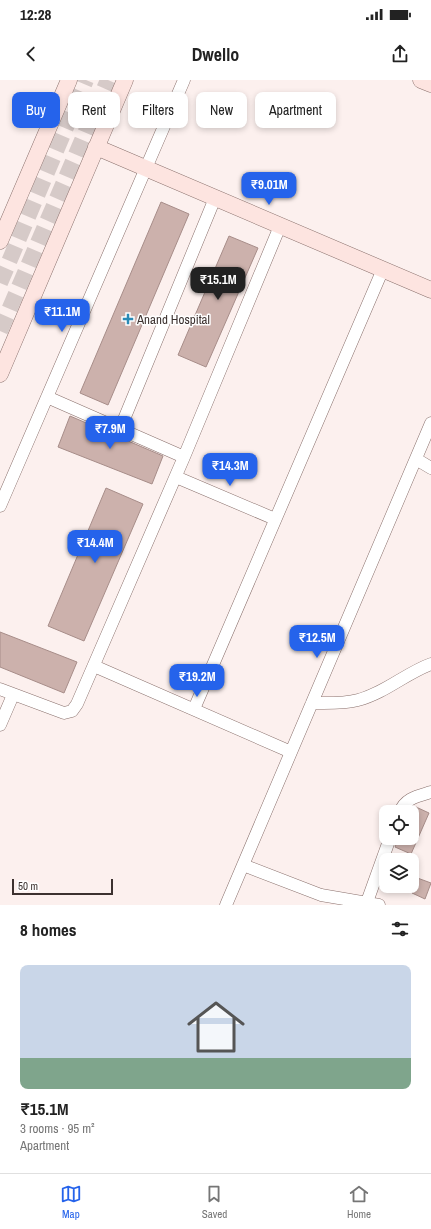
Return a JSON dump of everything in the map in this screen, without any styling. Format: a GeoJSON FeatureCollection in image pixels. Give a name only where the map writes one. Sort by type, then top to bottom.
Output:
{"type":"FeatureCollection","features":[{"type":"Feature","properties":{"kind":"street"},"geometry":{"type":"LineString","coordinates":[[0,241],[69,80]]}},
{"type":"Feature","properties":{"kind":"street"},"geometry":{"type":"LineString","coordinates":[[0,374],[125,80]]}},
{"type":"Feature","properties":{"kind":"street"},"geometry":{"type":"LineString","coordinates":[[0,506],[184,80]]}},
{"type":"Feature","properties":{"kind":"street"},"geometry":{"type":"LineString","coordinates":[[421,80],[431,84]]}},
{"type":"Feature","properties":{"kind":"street"},"geometry":{"type":"LineString","coordinates":[[96,147],[431,290]]}},
{"type":"Feature","properties":{"kind":"street"},"geometry":{"type":"LineString","coordinates":[[120,429],[215,198]]}},
{"type":"Feature","properties":{"kind":"street"},"geometry":{"type":"LineString","coordinates":[[0,689],[55,711],[64,713],[72,711],[78,704],[176,477],[280,226]]}},
{"type":"Feature","properties":{"kind":"street"},"geometry":{"type":"LineString","coordinates":[[194,709],[383,269]]}},
{"type":"Feature","properties":{"kind":"street"},"geometry":{"type":"LineString","coordinates":[[47,398],[184,457]]}},
{"type":"Feature","properties":{"kind":"street"},"geometry":{"type":"LineString","coordinates":[[226,905],[431,423]]}},
{"type":"Feature","properties":{"kind":"street"},"geometry":{"type":"LineString","coordinates":[[416,459],[431,468]]}},
{"type":"Feature","properties":{"kind":"street"},"geometry":{"type":"LineString","coordinates":[[176,477],[275,519]]}},
{"type":"Feature","properties":{"kind":"street"},"geometry":{"type":"LineString","coordinates":[[312,703],[346,703],[360,700],[431,664]]}},
{"type":"Feature","properties":{"kind":"street"},"geometry":{"type":"LineString","coordinates":[[94,666],[291,752]]}},
{"type":"Feature","properties":{"kind":"street"},"geometry":{"type":"LineString","coordinates":[[0,725],[13,694]]}},
{"type":"Feature","properties":{"kind":"street"},"geometry":{"type":"LineString","coordinates":[[403,805],[409,800],[431,792]]}},
{"type":"Feature","properties":{"kind":"street"},"geometry":{"type":"LineString","coordinates":[[243,865],[320,895],[373,903],[388,845]]}},
{"type":"Feature","properties":{"kind":"building"},"geometry":{"type":"Polygon","coordinates":[[[161,202],[189,214],[108,405],[80,393],[161,202]]]}},
{"type":"Feature","properties":{"kind":"building"},"geometry":{"type":"Polygon","coordinates":[[[229,236],[258,248],[206,367],[178,355],[229,236]]]}},
{"type":"Feature","properties":{"kind":"building"},"geometry":{"type":"Polygon","coordinates":[[[70,416],[163,456],[152,484],[58,447],[70,416]]]}},
{"type":"Feature","properties":{"kind":"building"},"geometry":{"type":"Polygon","coordinates":[[[106,488],[143,504],[84,641],[48,626],[106,488]]]}},
{"type":"Feature","properties":{"kind":"building"},"geometry":{"type":"Polygon","coordinates":[[[0,632],[77,662],[64,693],[0,667],[0,632]]]}},
{"type":"Feature","properties":{"kind":"building"},"geometry":{"type":"Polygon","coordinates":[[[419,808],[429,813],[419,836],[419,808]]]}},
{"type":"Feature","properties":{"kind":"building"},"geometry":{"type":"Polygon","coordinates":[[[396,845],[415,845],[411,853],[395,847],[396,845]]]}},
{"type":"Feature","properties":{"kind":"building"},"geometry":{"type":"Polygon","coordinates":[[[419,879],[431,883],[425,899],[412,893],[419,893],[419,879]]]}},
{"type":"Feature","properties":{"kind":"tunnel"},"geometry":{"type":"LineString","coordinates":[[0,283],[86,80]]}},
{"type":"Feature","properties":{"kind":"tunnel"},"geometry":{"type":"LineString","coordinates":[[0,331],[108,80]]}},
{"type":"Feature","properties":{"kind":"place","name":"Anand Hospital"},"geometry":{"type":"Point","coordinates":[128,319]}}]}
